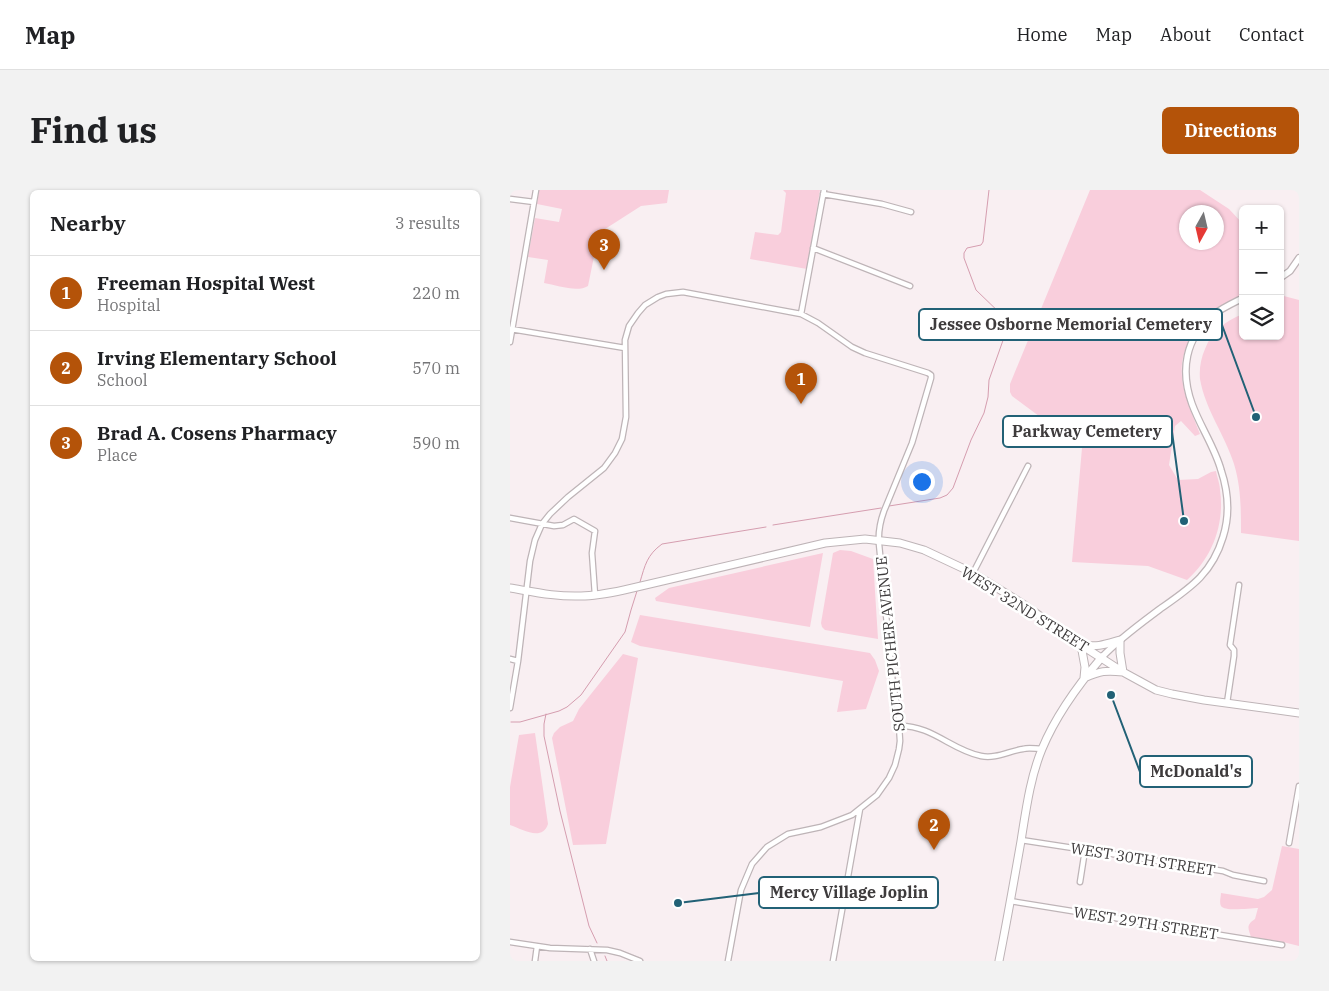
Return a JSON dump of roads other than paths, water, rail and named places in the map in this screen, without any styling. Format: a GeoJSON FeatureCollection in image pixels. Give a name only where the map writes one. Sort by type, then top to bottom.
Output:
{"type":"FeatureCollection","features":[{"type":"Feature","properties":{"kind":"main road","name":"WEST 32ND STREET"},"geometry":{"type":"LineString","coordinates":[[510,588],[558,596],[595,595],[624,590],[825,542],[878,540],[900,543],[924,550],[973,573],[1023,604],[1081,645],[1156,690],[1227,703],[1299,713]]}},
{"type":"Feature","properties":{"kind":"main road"},"geometry":{"type":"LineString","coordinates":[[1120,640],[1120,654],[1124,672],[1107,670],[1084,678],[1085,667],[1081,645],[1103,646],[1120,640]]}},
{"type":"Feature","properties":{"kind":"main road"},"geometry":{"type":"LineString","coordinates":[[1000,961],[1036,765],[1060,712],[1084,678],[1102,658]]}},
{"type":"Feature","properties":{"kind":"street"},"geometry":{"type":"LineString","coordinates":[[510,342],[536,190]]}},
{"type":"Feature","properties":{"kind":"street"},"geometry":{"type":"LineString","coordinates":[[510,708],[518,661],[532,548],[542,524],[562,502],[604,468],[622,439],[626,417],[625,340],[629,326],[638,313],[645,305],[658,297],[674,292],[690,293],[801,314],[823,192],[911,212]]}},
{"type":"Feature","properties":{"kind":"street"},"geometry":{"type":"LineString","coordinates":[[510,198],[534,202]]}},
{"type":"Feature","properties":{"kind":"street"},"geometry":{"type":"LineString","coordinates":[[813,248],[910,286]]}},
{"type":"Feature","properties":{"kind":"street"},"geometry":{"type":"LineString","coordinates":[[1284,275],[1299,258]]}},
{"type":"Feature","properties":{"kind":"street"},"geometry":{"type":"LineString","coordinates":[[1102,658],[1120,640],[1191,587],[1208,569],[1221,543],[1226,525],[1227,496],[1221,468],[1193,405],[1185,375],[1189,351],[1195,337],[1204,324],[1213,315],[1239,300]]}},
{"type":"Feature","properties":{"kind":"street","name":"SOUTH PICHER AVENUE"},"geometry":{"type":"LineString","coordinates":[[728,961],[741,890],[752,864],[767,847],[788,834],[821,827],[852,815],[860,809],[877,795],[889,778],[899,749],[898,710],[893,685],[878,540],[881,519],[912,443],[931,375],[852,347],[818,323],[801,314]]}},
{"type":"Feature","properties":{"kind":"street"},"geometry":{"type":"LineString","coordinates":[[511,329],[625,348]]}},
{"type":"Feature","properties":{"kind":"street"},"geometry":{"type":"LineString","coordinates":[[973,573],[1028,466]]}},
{"type":"Feature","properties":{"kind":"street"},"geometry":{"type":"LineString","coordinates":[[510,518],[554,526],[563,525],[574,519],[595,531],[592,553],[595,595]]}},
{"type":"Feature","properties":{"kind":"street"},"geometry":{"type":"LineString","coordinates":[[1227,703],[1234,656],[1234,650],[1230,645],[1239,585]]}},
{"type":"Feature","properties":{"kind":"street"},"geometry":{"type":"LineString","coordinates":[[510,660],[518,661]]}},
{"type":"Feature","properties":{"kind":"street"},"geometry":{"type":"LineString","coordinates":[[899,726],[921,729],[967,752],[982,756],[996,756],[1023,748],[1042,749]]}},
{"type":"Feature","properties":{"kind":"street"},"geometry":{"type":"LineString","coordinates":[[1289,843],[1299,786]]}},
{"type":"Feature","properties":{"kind":"street"},"geometry":{"type":"LineString","coordinates":[[833,961],[860,809]]}},
{"type":"Feature","properties":{"kind":"street","name":"WEST 30TH STREET"},"geometry":{"type":"LineString","coordinates":[[1021,840],[1223,871],[1233,875],[1264,881]]}},
{"type":"Feature","properties":{"kind":"street"},"geometry":{"type":"LineString","coordinates":[[1080,882],[1086,850]]}},
{"type":"Feature","properties":{"kind":"street","name":"WEST 29TH STREET"},"geometry":{"type":"LineString","coordinates":[[1010,901],[1282,944]]}},
{"type":"Feature","properties":{"kind":"street"},"geometry":{"type":"LineString","coordinates":[[510,942],[550,948],[590,949],[620,953],[640,961]]}},
{"type":"Feature","properties":{"kind":"street"},"geometry":{"type":"LineString","coordinates":[[535,961],[537,946]]}},
{"type":"Feature","properties":{"kind":"street"},"geometry":{"type":"LineString","coordinates":[[590,949],[594,961]]}},
{"type":"Feature","properties":{"kind":"waterway"},"geometry":{"type":"LineString","coordinates":[[889,506],[940,498],[947,495],[953,488],[971,440],[984,413],[988,397],[989,380],[1007,329],[1007,323],[1004,317],[976,290],[964,258],[964,253],[967,248],[981,245],[983,242],[989,190]]}},
{"type":"Feature","properties":{"kind":"waterway"},"geometry":{"type":"LineString","coordinates":[[773,525],[881,508]]}},
{"type":"Feature","properties":{"kind":"waterway"},"geometry":{"type":"LineString","coordinates":[[640,582],[650,556],[662,544],[766,527]]}},
{"type":"Feature","properties":{"kind":"waterway"},"geometry":{"type":"LineString","coordinates":[[511,722],[520,722],[559,711],[581,695],[625,632],[637,591]]}},
{"type":"Feature","properties":{"kind":"waterway"},"geometry":{"type":"LineString","coordinates":[[546,714],[544,736],[560,811],[589,926],[597,943]]}},
{"type":"Feature","properties":{"kind":"waterway"},"geometry":{"type":"LineString","coordinates":[[605,956],[607,961]]}},
{"type":"Feature","properties":{"kind":"place","name":"Brad A. Cosens Pharmacy"},"geometry":{"type":"Point","coordinates":[604,270]}},
{"type":"Feature","properties":{"kind":"place","name":"Freeman Hospital West"},"geometry":{"type":"Point","coordinates":[801,404]}},
{"type":"Feature","properties":{"kind":"place","name":"Jessee Osborne Memorial Cemetery"},"geometry":{"type":"Point","coordinates":[1256,417]}},
{"type":"Feature","properties":{"kind":"place","name":"Parkway Cemetery"},"geometry":{"type":"Point","coordinates":[1184,521]}},
{"type":"Feature","properties":{"kind":"place","name":"McDonald's"},"geometry":{"type":"Point","coordinates":[1111,695]}},
{"type":"Feature","properties":{"kind":"place","name":"Irving Elementary School"},"geometry":{"type":"Point","coordinates":[934,850]}},
{"type":"Feature","properties":{"kind":"place","name":"Mercy Village Joplin"},"geometry":{"type":"Point","coordinates":[678,903]}}]}
